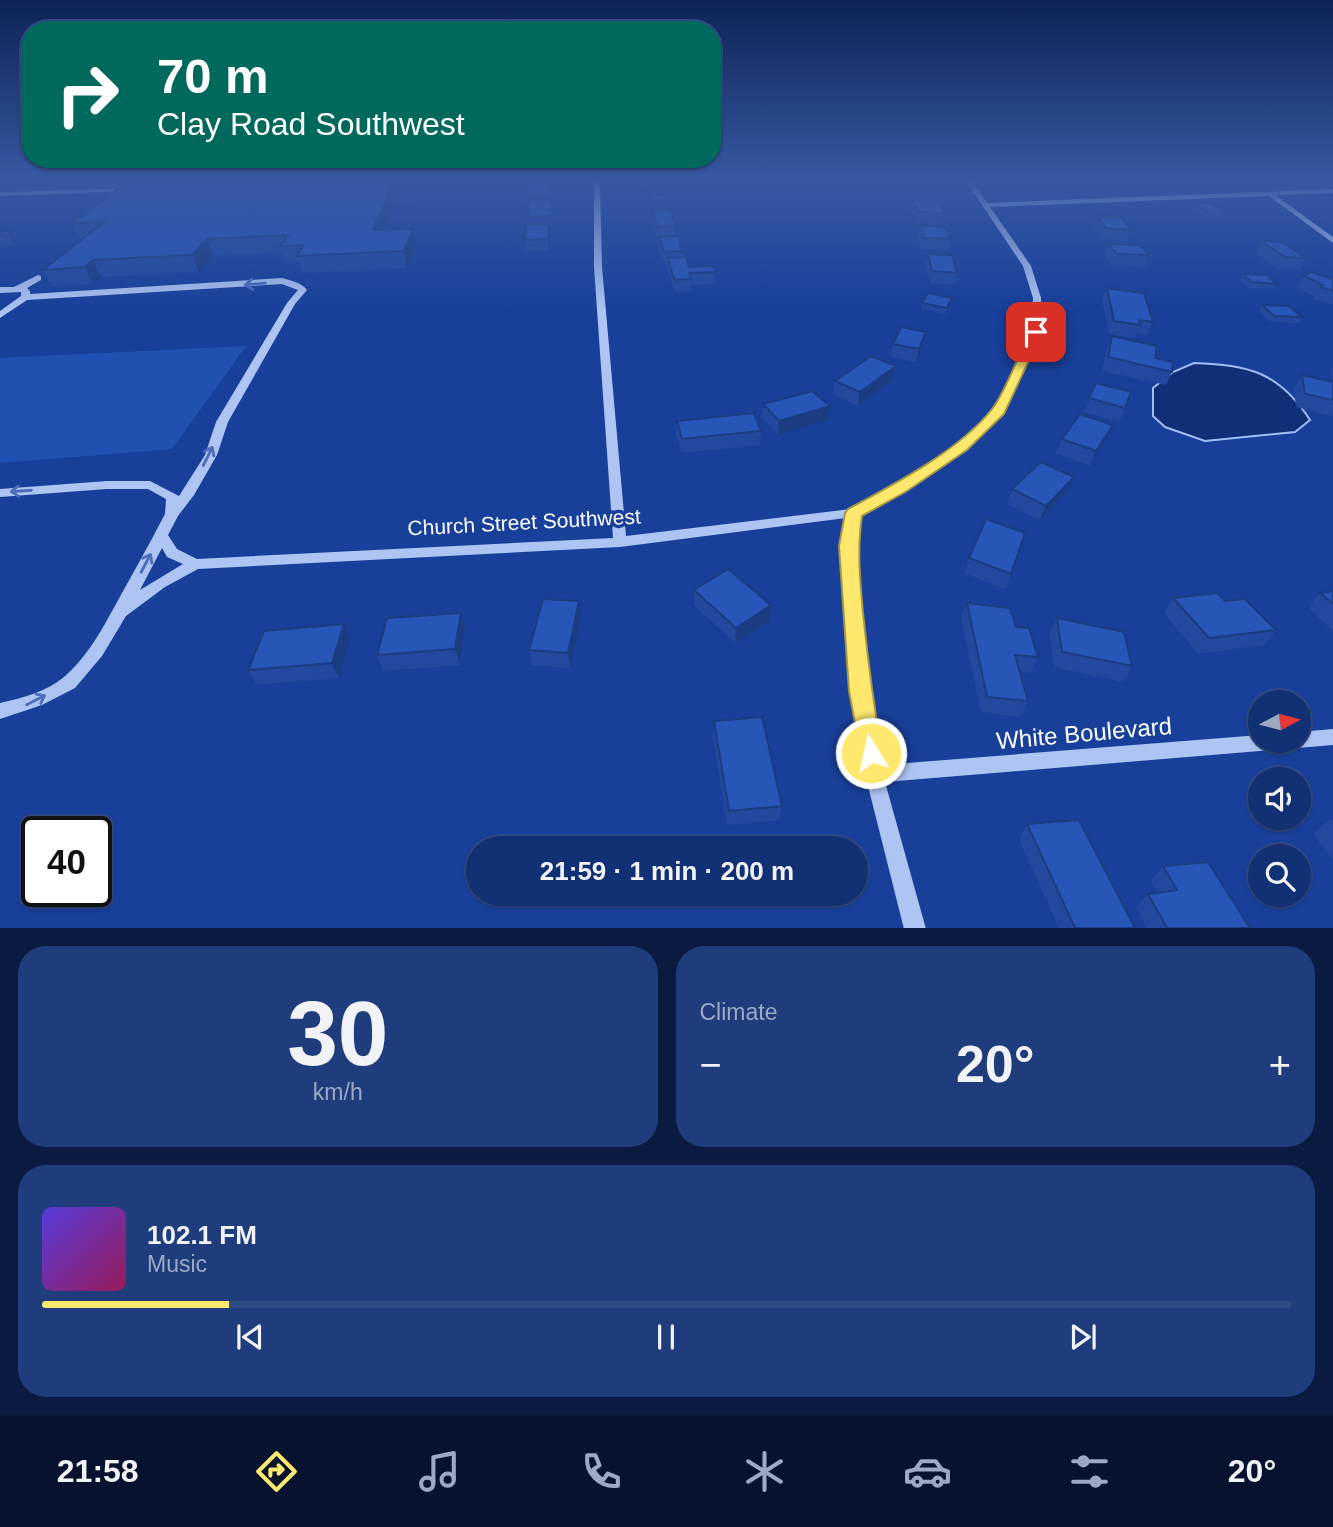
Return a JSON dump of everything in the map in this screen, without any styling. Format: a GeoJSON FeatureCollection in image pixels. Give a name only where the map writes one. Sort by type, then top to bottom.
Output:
{"type":"FeatureCollection","features":[{"type":"Feature","properties":{"kind":"street"},"geometry":{"type":"LineString","coordinates":[[598,224],[598,267],[620,542]]}},
{"type":"Feature","properties":{"kind":"street"},"geometry":{"type":"LineString","coordinates":[[915,928],[874,774],[860,691],[848,546],[854,513],[901,488],[961,446],[999,411],[1020,371],[1036,332],[1037,298],[1027,267],[999,224]]}},
{"type":"Feature","properties":{"kind":"street"},"geometry":{"type":"LineString","coordinates":[[1310,224],[1333,241]]}},
{"type":"Feature","properties":{"kind":"street"},"geometry":{"type":"LineString","coordinates":[[0,315],[20,291],[38,278]]}},
{"type":"Feature","properties":{"kind":"street","name":"Church Street Southwest"},"geometry":{"type":"LineString","coordinates":[[0,711],[28,704],[70,682],[96,650],[172,514],[189,492],[211,454],[222,422],[291,303],[303,290],[292,282],[282,281],[236,286],[20,291]]}},
{"type":"Feature","properties":{"kind":"street"},"geometry":{"type":"LineString","coordinates":[[0,290],[20,291]]}},
{"type":"Feature","properties":{"kind":"street"},"geometry":{"type":"LineString","coordinates":[[0,493],[107,485],[149,485],[173,497],[172,514]]}},
{"type":"Feature","properties":{"kind":"street","name":"Church Street Southwest"},"geometry":{"type":"LineString","coordinates":[[118,613],[172,576],[195,564],[620,542],[854,513]]}},
{"type":"Feature","properties":{"kind":"street"},"geometry":{"type":"LineString","coordinates":[[161,535],[172,552],[195,564]]}},
{"type":"Feature","properties":{"kind":"street","name":"White Boulevard"},"geometry":{"type":"LineString","coordinates":[[1311,739],[1333,737]]}},
{"type":"Feature","properties":{"kind":"street","name":"White Boulevard"},"geometry":{"type":"LineString","coordinates":[[874,774],[1248,744]]}},
{"type":"Feature","properties":{"kind":"shaded area"},"geometry":{"type":"Polygon","coordinates":[[[246,346],[172,449],[0,463],[0,358],[246,346]]]}},
{"type":"Feature","properties":{"kind":"shaded area"},"geometry":{"type":"Polygon","coordinates":[[[1194,363],[1231,366],[1261,374],[1287,391],[1310,420],[1295,432],[1205,441],[1165,427],[1153,416],[1153,388],[1173,372],[1194,363]]]}},
{"type":"Feature","properties":{"kind":"building"},"geometry":{"type":"Polygon","coordinates":[[[101,224],[375,224],[373,230],[413,229],[404,251],[297,256],[303,245],[280,246],[288,235],[207,239],[192,255],[93,260],[85,267],[43,270],[101,224]]]}},
{"type":"Feature","properties":{"kind":"building"},"geometry":{"type":"Polygon","coordinates":[[[527,224],[549,224],[548,239],[525,240],[527,224]]]}},
{"type":"Feature","properties":{"kind":"building"},"geometry":{"type":"Polygon","coordinates":[[[656,224],[675,226],[657,227],[656,224]]]}},
{"type":"Feature","properties":{"kind":"building"},"geometry":{"type":"Polygon","coordinates":[[[1103,224],[1127,224],[1131,230],[1106,228],[1103,224]]]}},
{"type":"Feature","properties":{"kind":"building"},"geometry":{"type":"Polygon","coordinates":[[[919,225],[945,227],[951,239],[924,238],[919,225]]]}},
{"type":"Feature","properties":{"kind":"building"},"geometry":{"type":"Polygon","coordinates":[[[9,231],[9,235],[0,235],[0,232],[9,231]]]}},
{"type":"Feature","properties":{"kind":"building"},"geometry":{"type":"Polygon","coordinates":[[[677,236],[683,251],[664,252],[659,237],[677,236]]]}},
{"type":"Feature","properties":{"kind":"building"},"geometry":{"type":"Polygon","coordinates":[[[1261,241],[1282,242],[1306,258],[1285,257],[1261,241]]]}},
{"type":"Feature","properties":{"kind":"building"},"geometry":{"type":"Polygon","coordinates":[[[1108,244],[1140,245],[1149,255],[1117,254],[1108,244]]]}},
{"type":"Feature","properties":{"kind":"building"},"geometry":{"type":"Polygon","coordinates":[[[928,254],[952,255],[957,273],[932,271],[928,254]]]}},
{"type":"Feature","properties":{"kind":"building"},"geometry":{"type":"Polygon","coordinates":[[[686,257],[689,267],[713,266],[715,272],[689,273],[691,279],[674,280],[668,258],[686,257]]]}},
{"type":"Feature","properties":{"kind":"building"},"geometry":{"type":"Polygon","coordinates":[[[1311,272],[1333,279],[1333,291],[1320,287],[1323,285],[1304,276],[1311,272]]]}},
{"type":"Feature","properties":{"kind":"building"},"geometry":{"type":"Polygon","coordinates":[[[1243,274],[1267,275],[1276,284],[1251,282],[1243,274]]]}},
{"type":"Feature","properties":{"kind":"building"},"geometry":{"type":"Polygon","coordinates":[[[1107,288],[1144,293],[1153,322],[1139,320],[1140,325],[1114,321],[1107,288]]]}},
{"type":"Feature","properties":{"kind":"building"},"geometry":{"type":"Polygon","coordinates":[[[928,293],[952,298],[947,308],[922,303],[928,293]]]}},
{"type":"Feature","properties":{"kind":"building"},"geometry":{"type":"Polygon","coordinates":[[[1262,305],[1289,306],[1302,317],[1274,316],[1262,305]]]}},
{"type":"Feature","properties":{"kind":"building"},"geometry":{"type":"Polygon","coordinates":[[[901,327],[926,332],[919,349],[893,344],[901,327]]]}},
{"type":"Feature","properties":{"kind":"building"},"geometry":{"type":"Polygon","coordinates":[[[1112,336],[1157,346],[1155,358],[1173,362],[1172,372],[1108,357],[1112,336]]]}},
{"type":"Feature","properties":{"kind":"building"},"geometry":{"type":"Polygon","coordinates":[[[871,356],[896,366],[860,392],[835,381],[871,356]]]}},
{"type":"Feature","properties":{"kind":"building"},"geometry":{"type":"Polygon","coordinates":[[[1302,375],[1333,382],[1333,400],[1305,394],[1302,375]]]}},
{"type":"Feature","properties":{"kind":"building"},"geometry":{"type":"Polygon","coordinates":[[[1096,383],[1131,392],[1125,408],[1089,398],[1096,383]]]}},
{"type":"Feature","properties":{"kind":"building"},"geometry":{"type":"Polygon","coordinates":[[[812,391],[830,406],[779,421],[763,404],[812,391]]]}},
{"type":"Feature","properties":{"kind":"building"},"geometry":{"type":"Polygon","coordinates":[[[754,413],[761,431],[682,439],[677,421],[754,413]]]}},
{"type":"Feature","properties":{"kind":"building"},"geometry":{"type":"Polygon","coordinates":[[[1080,414],[1113,425],[1096,451],[1062,439],[1080,414]]]}},
{"type":"Feature","properties":{"kind":"building"},"geometry":{"type":"Polygon","coordinates":[[[1041,462],[1074,477],[1046,506],[1012,489],[1041,462]]]}},
{"type":"Feature","properties":{"kind":"building"},"geometry":{"type":"Polygon","coordinates":[[[986,519],[1025,533],[1011,574],[969,558],[986,519]]]}},
{"type":"Feature","properties":{"kind":"building"},"geometry":{"type":"Polygon","coordinates":[[[728,569],[771,605],[736,628],[694,590],[728,569]]]}},
{"type":"Feature","properties":{"kind":"building"},"geometry":{"type":"Polygon","coordinates":[[[1333,591],[1333,604],[1320,593],[1333,591]]]}},
{"type":"Feature","properties":{"kind":"building"},"geometry":{"type":"Polygon","coordinates":[[[1217,593],[1225,601],[1245,599],[1276,630],[1209,638],[1173,598],[1217,593]]]}},
{"type":"Feature","properties":{"kind":"building"},"geometry":{"type":"Polygon","coordinates":[[[543,599],[579,601],[568,653],[529,650],[543,599]]]}},
{"type":"Feature","properties":{"kind":"building"},"geometry":{"type":"Polygon","coordinates":[[[967,603],[1010,608],[1016,627],[1029,628],[1038,657],[1015,655],[1028,701],[987,697],[967,603]]]}},
{"type":"Feature","properties":{"kind":"building"},"geometry":{"type":"Polygon","coordinates":[[[461,613],[455,649],[377,655],[387,618],[461,613]]]}},
{"type":"Feature","properties":{"kind":"building"},"geometry":{"type":"Polygon","coordinates":[[[1057,618],[1124,632],[1132,666],[1062,652],[1057,618]]]}},
{"type":"Feature","properties":{"kind":"building"},"geometry":{"type":"Polygon","coordinates":[[[344,624],[332,663],[248,670],[264,631],[344,624]]]}},
{"type":"Feature","properties":{"kind":"building"},"geometry":{"type":"Polygon","coordinates":[[[762,717],[782,806],[729,811],[714,721],[762,717]]]}},
{"type":"Feature","properties":{"kind":"building"},"geometry":{"type":"Polygon","coordinates":[[[1079,820],[1135,928],[1075,928],[1027,824],[1079,820]]]}},
{"type":"Feature","properties":{"kind":"building"},"geometry":{"type":"Polygon","coordinates":[[[1208,862],[1250,928],[1167,928],[1148,894],[1177,890],[1163,866],[1208,862]]]}},
{"type":"Feature","properties":{"kind":"route"},"geometry":{"type":"LineString","coordinates":[[871,753],[860,691],[848,546],[854,513],[901,488],[961,446],[999,411],[1036,332]]}}]}
